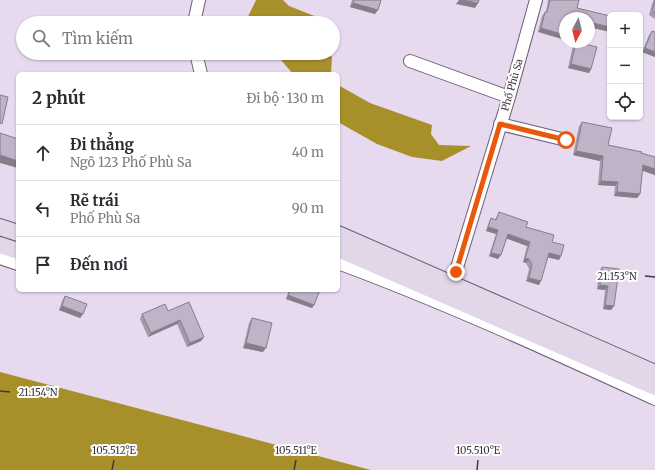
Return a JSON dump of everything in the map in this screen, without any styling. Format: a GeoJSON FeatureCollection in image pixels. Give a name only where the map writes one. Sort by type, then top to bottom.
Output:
{"type":"FeatureCollection","features":[{"type":"Feature","properties":{"kind":"main road"},"geometry":{"type":"LineString","coordinates":[[0,228],[16,232]]}},
{"type":"Feature","properties":{"kind":"main road"},"geometry":{"type":"LineString","coordinates":[[340,235],[655,373]]}},
{"type":"Feature","properties":{"kind":"main road"},"geometry":{"type":"LineString","coordinates":[[0,245],[16,250]]}},
{"type":"Feature","properties":{"kind":"main road"},"geometry":{"type":"LineString","coordinates":[[340,250],[655,387]]}},
{"type":"Feature","properties":{"kind":"street"},"geometry":{"type":"LineString","coordinates":[[196,16],[199,0]]}},
{"type":"Feature","properties":{"kind":"street","name":"Phố Phù Sa"},"geometry":{"type":"LineString","coordinates":[[452,284],[509,97],[536,0]]}},
{"type":"Feature","properties":{"kind":"street"},"geometry":{"type":"LineString","coordinates":[[198,60],[201,72]]}},
{"type":"Feature","properties":{"kind":"street"},"geometry":{"type":"LineString","coordinates":[[410,61],[509,97]]}},
{"type":"Feature","properties":{"kind":"street"},"geometry":{"type":"LineString","coordinates":[[500,124],[566,140]]}},
{"type":"Feature","properties":{"kind":"street"},"geometry":{"type":"LineString","coordinates":[[0,258],[16,263]]}},
{"type":"Feature","properties":{"kind":"street"},"geometry":{"type":"LineString","coordinates":[[340,264],[416,293],[655,399]]}},
{"type":"Feature","properties":{"kind":"shaded area"},"geometry":{"type":"Polygon","coordinates":[[[256,0],[283,0],[289,6],[314,16],[248,16],[256,0]]]}},
{"type":"Feature","properties":{"kind":"shaded area"},"geometry":{"type":"Polygon","coordinates":[[[281,60],[332,60],[331,72],[291,72],[281,60]]]}},
{"type":"Feature","properties":{"kind":"shaded area"},"geometry":{"type":"Polygon","coordinates":[[[340,86],[370,103],[432,125],[431,134],[439,145],[471,146],[442,161],[412,157],[377,144],[340,123],[340,86]]]}},
{"type":"Feature","properties":{"kind":"shaded area"},"geometry":{"type":"Polygon","coordinates":[[[0,372],[371,470],[0,470],[0,372]]]}},
{"type":"Feature","properties":{"kind":"building"},"geometry":{"type":"Polygon","coordinates":[[[354,0],[381,0],[378,10],[353,3],[354,0]]]}},
{"type":"Feature","properties":{"kind":"building"},"geometry":{"type":"Polygon","coordinates":[[[462,0],[479,0],[478,3],[462,0]]]}},
{"type":"Feature","properties":{"kind":"building"},"geometry":{"type":"Polygon","coordinates":[[[550,0],[579,0],[577,8],[594,12],[559,12],[559,33],[541,28],[545,12],[547,12],[550,0]]]}},
{"type":"Feature","properties":{"kind":"building"},"geometry":{"type":"Polygon","coordinates":[[[655,0],[655,13],[652,11],[655,0]]]}},
{"type":"Feature","properties":{"kind":"building"},"geometry":{"type":"Polygon","coordinates":[[[595,12],[607,15],[607,26],[595,23],[595,12]]]}},
{"type":"Feature","properties":{"kind":"building"},"geometry":{"type":"Polygon","coordinates":[[[652,31],[655,32],[655,52],[645,48],[652,31]]]}},
{"type":"Feature","properties":{"kind":"building"},"geometry":{"type":"Polygon","coordinates":[[[597,47],[591,69],[571,64],[575,48],[597,47]]]}},
{"type":"Feature","properties":{"kind":"building"},"geometry":{"type":"Polygon","coordinates":[[[0,95],[8,97],[2,124],[0,123],[0,95]]]}},
{"type":"Feature","properties":{"kind":"building"},"geometry":{"type":"Polygon","coordinates":[[[582,122],[612,128],[608,145],[642,152],[641,153],[655,157],[655,169],[643,165],[640,194],[617,192],[618,182],[601,181],[603,156],[576,151],[582,122]]]}},
{"type":"Feature","properties":{"kind":"building"},"geometry":{"type":"Polygon","coordinates":[[[0,133],[16,138],[16,160],[0,155],[0,133]]]}},
{"type":"Feature","properties":{"kind":"building"},"geometry":{"type":"Polygon","coordinates":[[[499,212],[528,222],[526,227],[554,235],[552,242],[564,245],[561,256],[549,253],[541,281],[529,278],[532,265],[529,259],[525,258],[530,242],[508,234],[501,255],[491,253],[498,230],[488,227],[491,218],[496,220],[499,212]]]}},
{"type":"Feature","properties":{"kind":"building"},"geometry":{"type":"Polygon","coordinates":[[[602,267],[619,269],[614,306],[605,305],[608,286],[600,285],[602,267]]]}},
{"type":"Feature","properties":{"kind":"building"},"geometry":{"type":"Polygon","coordinates":[[[289,292],[319,292],[314,305],[288,295],[289,292]]]}},
{"type":"Feature","properties":{"kind":"building"},"geometry":{"type":"Polygon","coordinates":[[[65,296],[87,304],[83,314],[62,306],[65,296]]]}},
{"type":"Feature","properties":{"kind":"building"},"geometry":{"type":"Polygon","coordinates":[[[189,302],[204,337],[190,343],[180,320],[151,333],[142,314],[165,304],[168,311],[189,302]]]}},
{"type":"Feature","properties":{"kind":"building"},"geometry":{"type":"Polygon","coordinates":[[[252,318],[272,323],[266,348],[246,343],[252,318]]]}},
{"type":"Feature","properties":{"kind":"route"},"geometry":{"type":"LineString","coordinates":[[456,272],[500,124],[566,140]]}}]}
